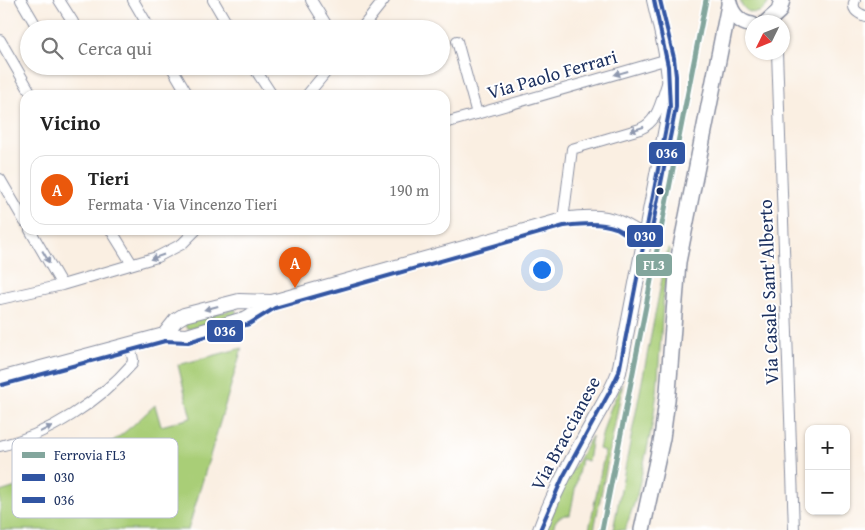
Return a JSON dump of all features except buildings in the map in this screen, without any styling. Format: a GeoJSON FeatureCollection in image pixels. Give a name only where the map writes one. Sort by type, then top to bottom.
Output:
{"type":"FeatureCollection","features":[{"type":"Feature","properties":{"kind":"main road"},"geometry":{"type":"LineString","coordinates":[[729,2],[735,15],[745,21]]}},
{"type":"Feature","properties":{"kind":"main road"},"geometry":{"type":"LineString","coordinates":[[642,530],[662,438],[668,392],[678,262],[722,46],[729,2]]}},
{"type":"Feature","properties":{"kind":"main road"},"geometry":{"type":"LineString","coordinates":[[722,46],[732,32],[745,26]]}},
{"type":"Feature","properties":{"kind":"street"},"geometry":{"type":"LineString","coordinates":[[21,0],[33,20]]}},
{"type":"Feature","properties":{"kind":"street"},"geometry":{"type":"LineString","coordinates":[[58,0],[72,20]]}},
{"type":"Feature","properties":{"kind":"street"},"geometry":{"type":"LineString","coordinates":[[133,0],[145,20]]}},
{"type":"Feature","properties":{"kind":"street"},"geometry":{"type":"LineString","coordinates":[[213,0],[225,20]]}},
{"type":"Feature","properties":{"kind":"street"},"geometry":{"type":"LineString","coordinates":[[311,0],[323,20]]}},
{"type":"Feature","properties":{"kind":"street"},"geometry":{"type":"LineString","coordinates":[[368,20],[384,0]]}},
{"type":"Feature","properties":{"kind":"street","name":"Via Braccianese"},"geometry":{"type":"LineString","coordinates":[[540,530],[572,461],[612,391],[618,372],[668,121],[670,76],[668,59],[654,0]]}},
{"type":"Feature","properties":{"kind":"street"},"geometry":{"type":"LineString","coordinates":[[855,0],[853,8],[865,16]]}},
{"type":"Feature","properties":{"kind":"street"},"geometry":{"type":"LineString","coordinates":[[0,40],[20,74]]}},
{"type":"Feature","properties":{"kind":"street"},"geometry":{"type":"LineString","coordinates":[[457,41],[477,114]]}},
{"type":"Feature","properties":{"kind":"street","name":"Via Paolo Ferrari"},"geometry":{"type":"LineString","coordinates":[[450,122],[668,59]]}},
{"type":"Feature","properties":{"kind":"street","name":"Via Casale Sant'Alberto"},"geometry":{"type":"LineString","coordinates":[[777,60],[794,530]]}},
{"type":"Feature","properties":{"kind":"street"},"geometry":{"type":"LineString","coordinates":[[20,75],[29,90]]}},
{"type":"Feature","properties":{"kind":"street"},"geometry":{"type":"LineString","coordinates":[[176,75],[185,90]]}},
{"type":"Feature","properties":{"kind":"street"},"geometry":{"type":"LineString","coordinates":[[259,75],[269,90]]}},
{"type":"Feature","properties":{"kind":"street"},"geometry":{"type":"LineString","coordinates":[[311,90],[324,75]]}},
{"type":"Feature","properties":{"kind":"street"},"geometry":{"type":"LineString","coordinates":[[563,220],[572,149],[640,129],[649,124],[658,112],[670,76]]}},
{"type":"Feature","properties":{"kind":"street"},"geometry":{"type":"LineString","coordinates":[[0,179],[20,213]]}},
{"type":"Feature","properties":{"kind":"street"},"geometry":{"type":"LineString","coordinates":[[0,379],[164,335],[187,336],[240,320],[272,302],[563,220],[585,217],[606,218],[629,227],[644,238]]}},
{"type":"Feature","properties":{"kind":"street"},"geometry":{"type":"LineString","coordinates":[[33,235],[62,284]]}},
{"type":"Feature","properties":{"kind":"street"},"geometry":{"type":"LineString","coordinates":[[115,235],[132,264]]}},
{"type":"Feature","properties":{"kind":"street"},"geometry":{"type":"LineString","coordinates":[[0,300],[157,257],[177,248],[191,235]]}},
{"type":"Feature","properties":{"kind":"street"},"geometry":{"type":"LineString","coordinates":[[164,335],[178,318],[184,315],[238,301],[272,302]]}},
{"type":"Feature","properties":{"kind":"street"},"geometry":{"type":"LineString","coordinates":[[238,301],[242,312],[240,320]]}},
{"type":"Feature","properties":{"kind":"street"},"geometry":{"type":"LineString","coordinates":[[184,315],[182,326],[187,336]]}},
{"type":"Feature","properties":{"kind":"street"},"geometry":{"type":"LineString","coordinates":[[25,438],[65,419],[105,390],[132,364],[130,344]]}},
{"type":"Feature","properties":{"kind":"street"},"geometry":{"type":"LineString","coordinates":[[0,446],[12,442]]}},
{"type":"Feature","properties":{"kind":"green space"},"geometry":{"type":"Polygon","coordinates":[[[740,0],[769,0],[763,10],[754,13],[746,10],[740,0]]]}},
{"type":"Feature","properties":{"kind":"green space"},"geometry":{"type":"Polygon","coordinates":[[[668,248],[670,249],[664,289],[657,393],[652,426],[637,495],[625,530],[613,530],[668,248]]]}},
{"type":"Feature","properties":{"kind":"green space"},"geometry":{"type":"Polygon","coordinates":[[[236,309],[236,315],[189,329],[185,326],[186,321],[236,309]]]}},
{"type":"Feature","properties":{"kind":"green space"},"geometry":{"type":"Polygon","coordinates":[[[242,348],[188,530],[0,530],[0,492],[12,488],[12,518],[178,518],[178,438],[116,438],[155,405],[161,426],[191,418],[178,365],[242,348]]]}},
{"type":"Feature","properties":{"kind":"green space"},"geometry":{"type":"Polygon","coordinates":[[[623,383],[594,530],[589,530],[605,451],[599,449],[601,440],[611,407],[623,383]]]}},
{"type":"Feature","properties":{"kind":"green space"},"geometry":{"type":"Polygon","coordinates":[[[592,436],[588,461],[581,459],[570,515],[558,518],[553,530],[545,530],[567,479],[592,436]]]}},
{"type":"Feature","properties":{"kind":"rail line","name":"FL3"},"geometry":{"type":"LineString","coordinates":[[602,530],[706,0]]}},
{"type":"Feature","properties":{"kind":"transit line","name":"030"},"geometry":{"type":"LineString","coordinates":[[540,530],[563,477],[619,372],[670,107],[668,66],[654,0]]}},
{"type":"Feature","properties":{"kind":"transit line","name":"036"},"geometry":{"type":"LineString","coordinates":[[2,385],[165,341],[188,342],[249,324],[275,308],[564,226],[590,224],[610,226],[640,242],[647,243],[650,239],[676,107],[674,58],[660,0]]}},
{"type":"Feature","properties":{"kind":"place","name":"Tieri"},"geometry":{"type":"Point","coordinates":[295,288]}}]}
